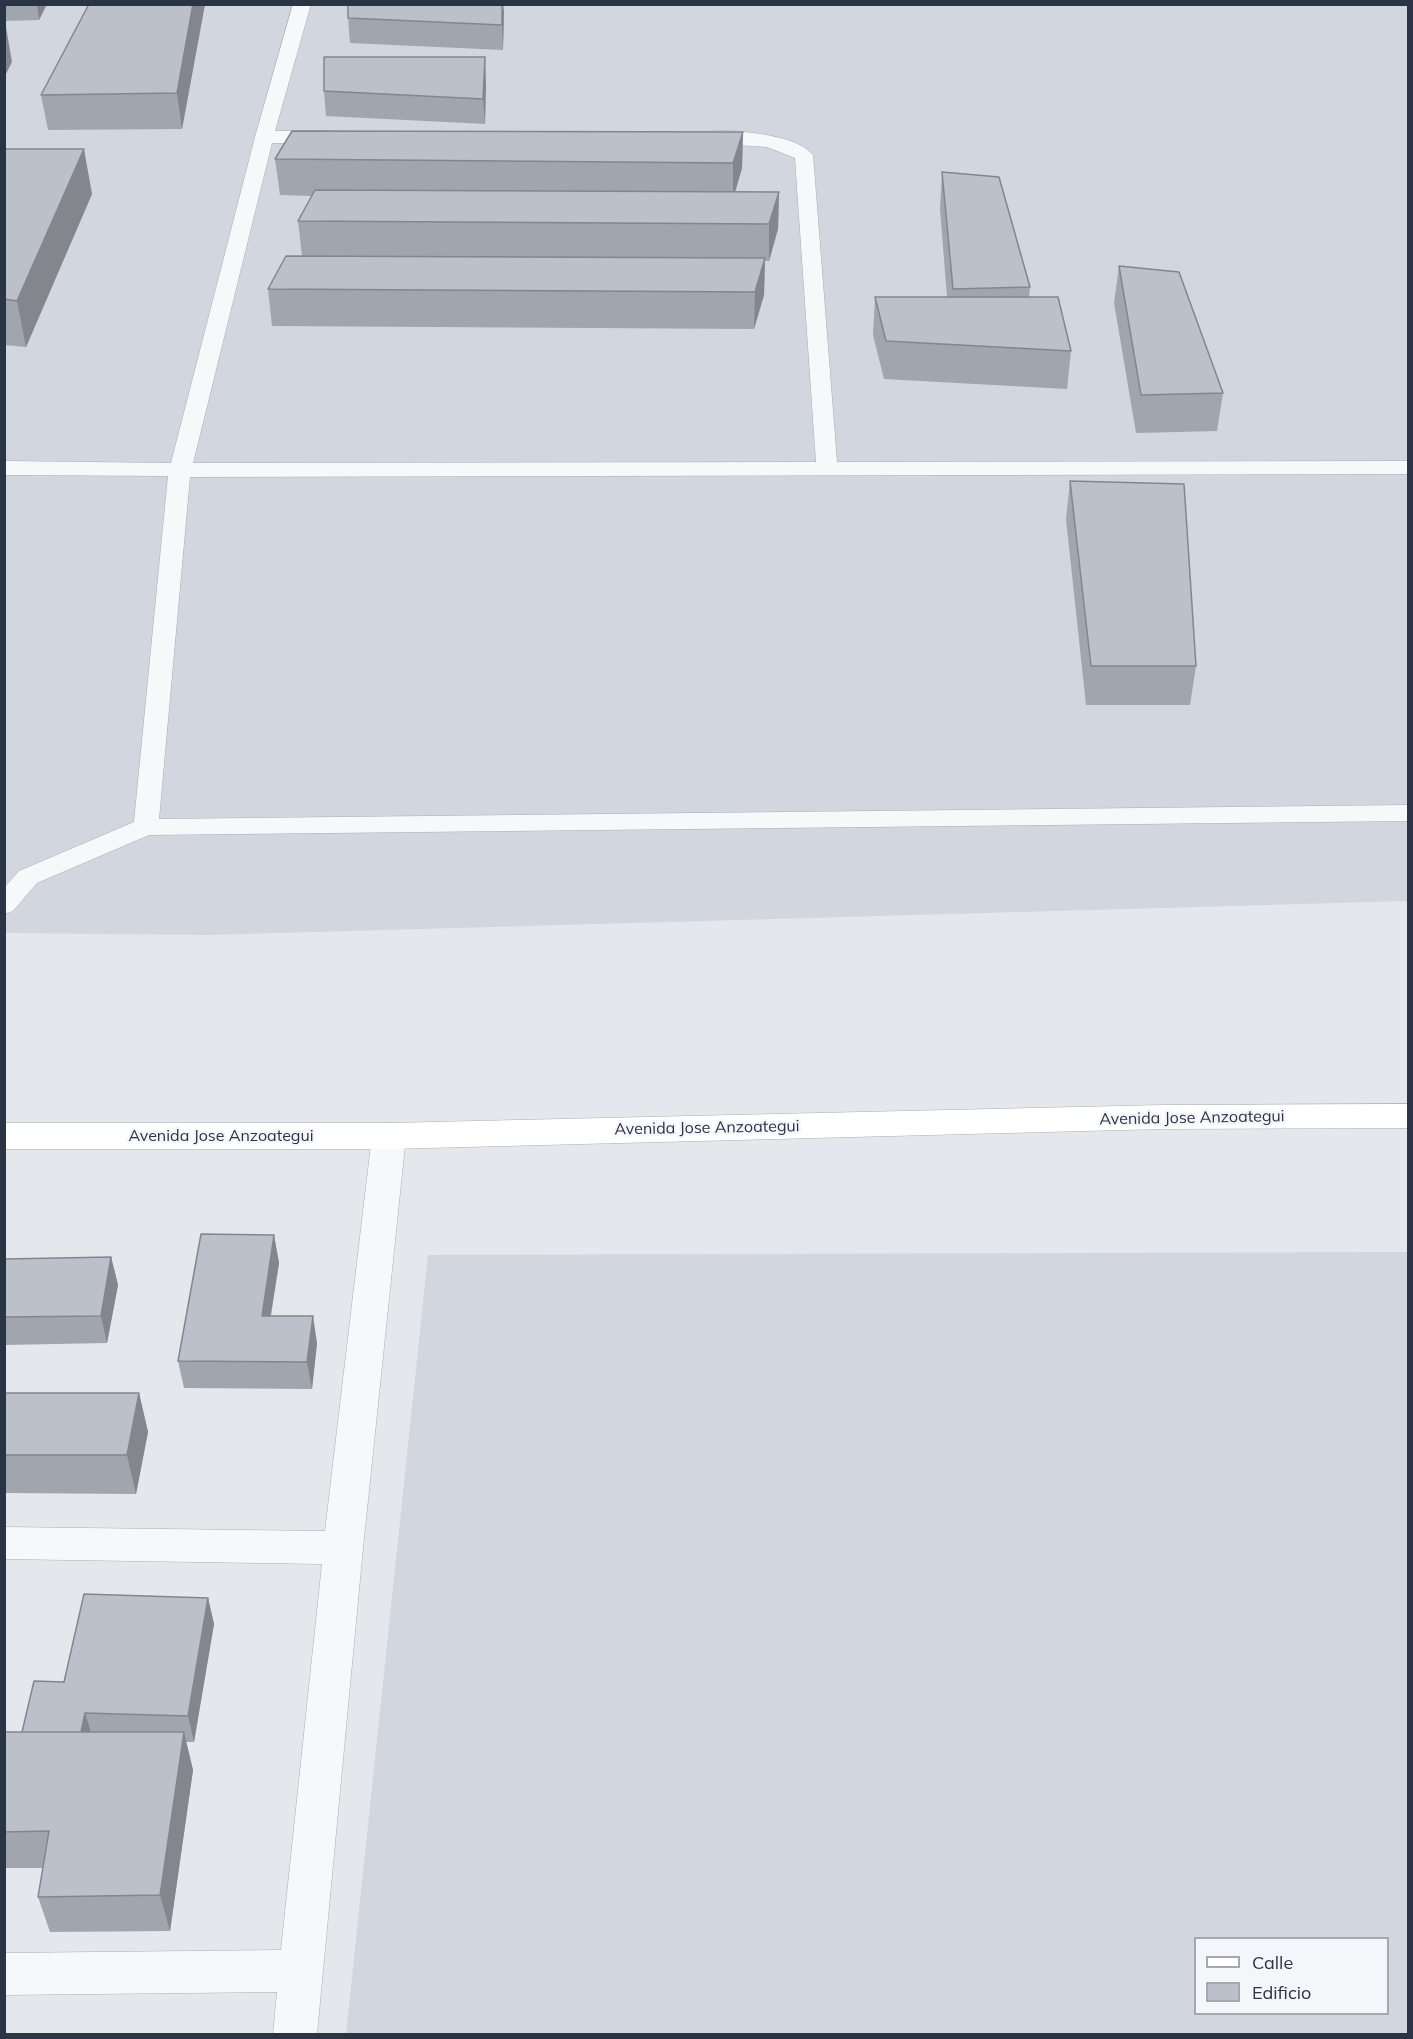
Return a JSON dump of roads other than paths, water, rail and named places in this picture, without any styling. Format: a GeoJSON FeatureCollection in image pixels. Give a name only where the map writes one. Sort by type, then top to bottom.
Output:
{"type":"FeatureCollection","features":[{"type":"Feature","properties":{"kind":"street","name":"Avenida Jose Anzoategui"},"geometry":{"type":"LineString","coordinates":[[4,1136],[389,1136],[1150,1118],[1408,1116]]}},
{"type":"Feature","properties":{"kind":"street"},"geometry":{"type":"LineString","coordinates":[[295,2034],[343,1548],[389,1136]]}},
{"type":"Feature","properties":{"kind":"street"},"geometry":{"type":"LineString","coordinates":[[4,1543],[343,1548]]}},
{"type":"Feature","properties":{"kind":"street"},"geometry":{"type":"LineString","coordinates":[[4,1974],[303,1971]]}},
{"type":"Feature","properties":{"kind":"lane"},"geometry":{"type":"LineString","coordinates":[[146,827],[180,470],[264,138],[302,4]]}},
{"type":"Feature","properties":{"kind":"lane"},"geometry":{"type":"LineString","coordinates":[[264,138],[346,138]]}},
{"type":"Feature","properties":{"kind":"lane"},"geometry":{"type":"LineString","coordinates":[[687,138],[746,138],[788,146],[804,156],[827,469]]}},
{"type":"Feature","properties":{"kind":"lane"},"geometry":{"type":"LineString","coordinates":[[4,468],[180,470],[1408,468]]}},
{"type":"Feature","properties":{"kind":"lane"},"geometry":{"type":"LineString","coordinates":[[4,905],[16,879],[146,827],[1408,813]]}}]}
